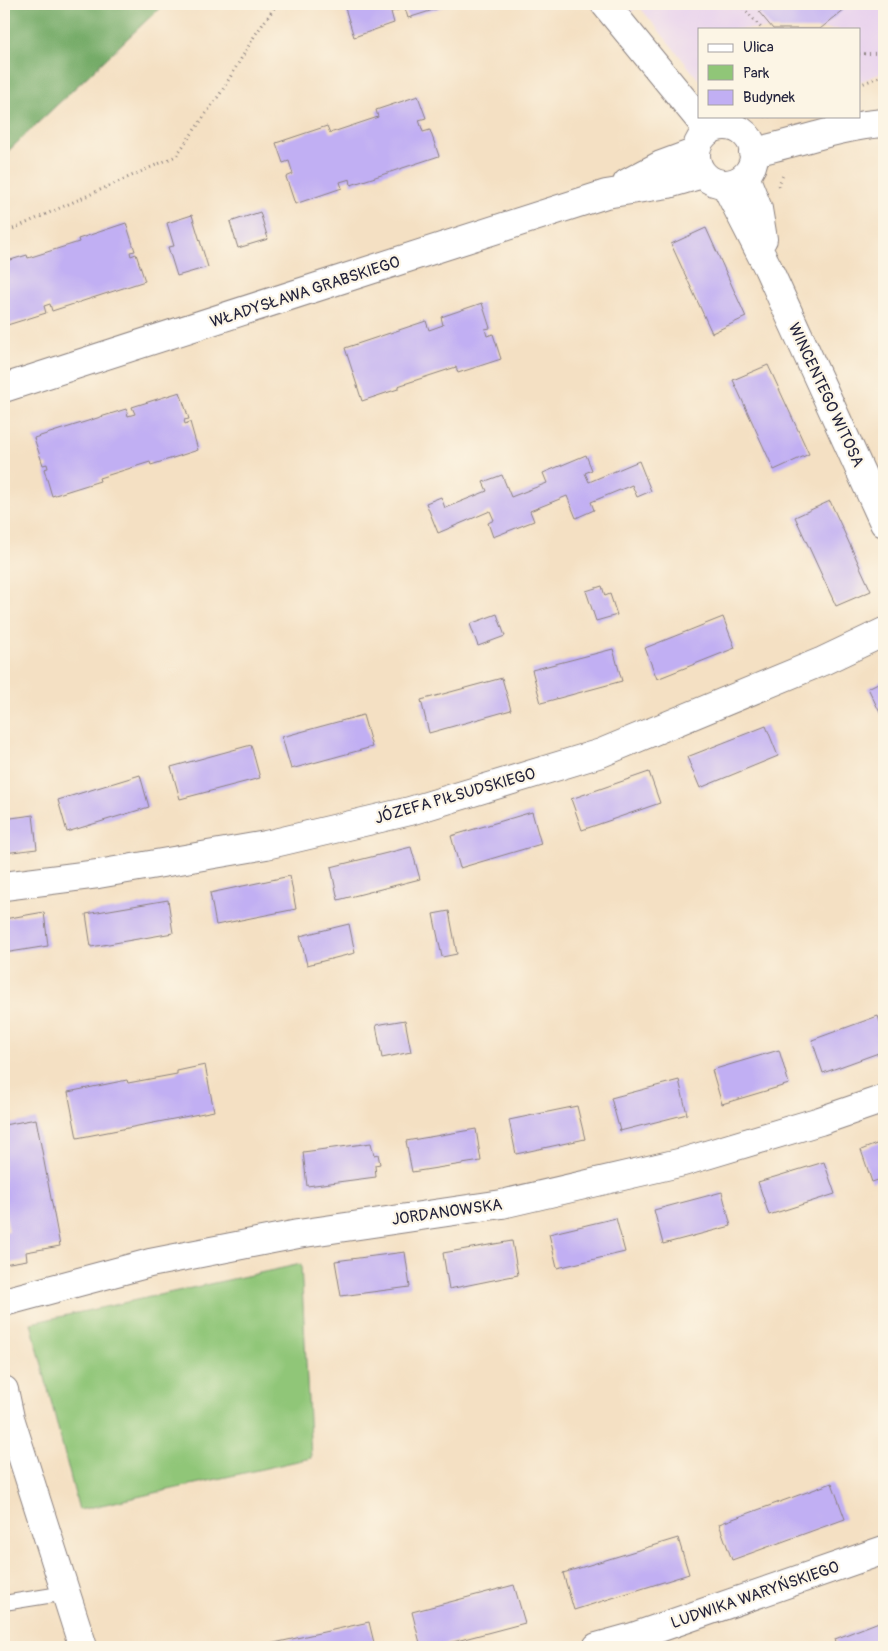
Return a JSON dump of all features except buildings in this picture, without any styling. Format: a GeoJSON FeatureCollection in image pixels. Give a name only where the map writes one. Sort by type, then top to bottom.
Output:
{"type":"FeatureCollection","features":[{"type":"Feature","properties":{"kind":"street","name":"WINCENTEGO WITOSA"},"geometry":{"type":"LineString","coordinates":[[605,4],[722,161],[768,268],[884,523]]}},
{"type":"Feature","properties":{"kind":"street","name":"WŁADYSŁAWA GRABSKIEGO"},"geometry":{"type":"LineString","coordinates":[[4,388],[606,194],[661,166],[722,161],[832,132],[884,123]]}},
{"type":"Feature","properties":{"kind":"street","name":"JÓZEFA PIŁSUDSKIEGO"},"geometry":{"type":"LineString","coordinates":[[4,886],[98,874],[266,845],[410,811],[601,753],[814,664],[884,632]]}},
{"type":"Feature","properties":{"kind":"street","name":"JORDANOWSKA"},"geometry":{"type":"LineString","coordinates":[[4,1302],[150,1263],[298,1234],[512,1202],[683,1162],[820,1121],[884,1099]]}},
{"type":"Feature","properties":{"kind":"street"},"geometry":{"type":"LineString","coordinates":[[4,1390],[7,1418],[83,1647]]}},
{"type":"Feature","properties":{"kind":"street","name":"LUDWIKA WARYŃSKIEGO"},"geometry":{"type":"LineString","coordinates":[[597,1647],[634,1642],[884,1550]]}},
{"type":"Feature","properties":{"kind":"lane"},"geometry":{"type":"LineString","coordinates":[[4,1603],[66,1593]]}},
{"type":"Feature","properties":{"kind":"path"},"geometry":{"type":"LineString","coordinates":[[4,233],[176,156],[222,91],[255,34],[277,4]]}},
{"type":"Feature","properties":{"kind":"path"},"geometry":{"type":"LineString","coordinates":[[740,4],[761,28]]}},
{"type":"Feature","properties":{"kind":"path"},"geometry":{"type":"LineString","coordinates":[[860,54],[884,53]]}},
{"type":"Feature","properties":{"kind":"path"},"geometry":{"type":"LineString","coordinates":[[860,85],[884,75]]}},
{"type":"Feature","properties":{"kind":"path"},"geometry":{"type":"LineString","coordinates":[[776,190],[784,172]]}},
{"type":"Feature","properties":{"kind":"shaded area"},"geometry":{"type":"Polygon","coordinates":[[[623,4],[884,4],[884,72],[860,82],[860,28],[698,28],[698,79],[639,6],[630,13],[623,4]]]}},
{"type":"Feature","properties":{"kind":"green space"},"geometry":{"type":"Polygon","coordinates":[[[4,4],[164,4],[4,155],[4,4]]]}},
{"type":"Feature","properties":{"kind":"green space"},"geometry":{"type":"Polygon","coordinates":[[[301,1264],[311,1458],[79,1510],[31,1323],[301,1264]]]}}]}
